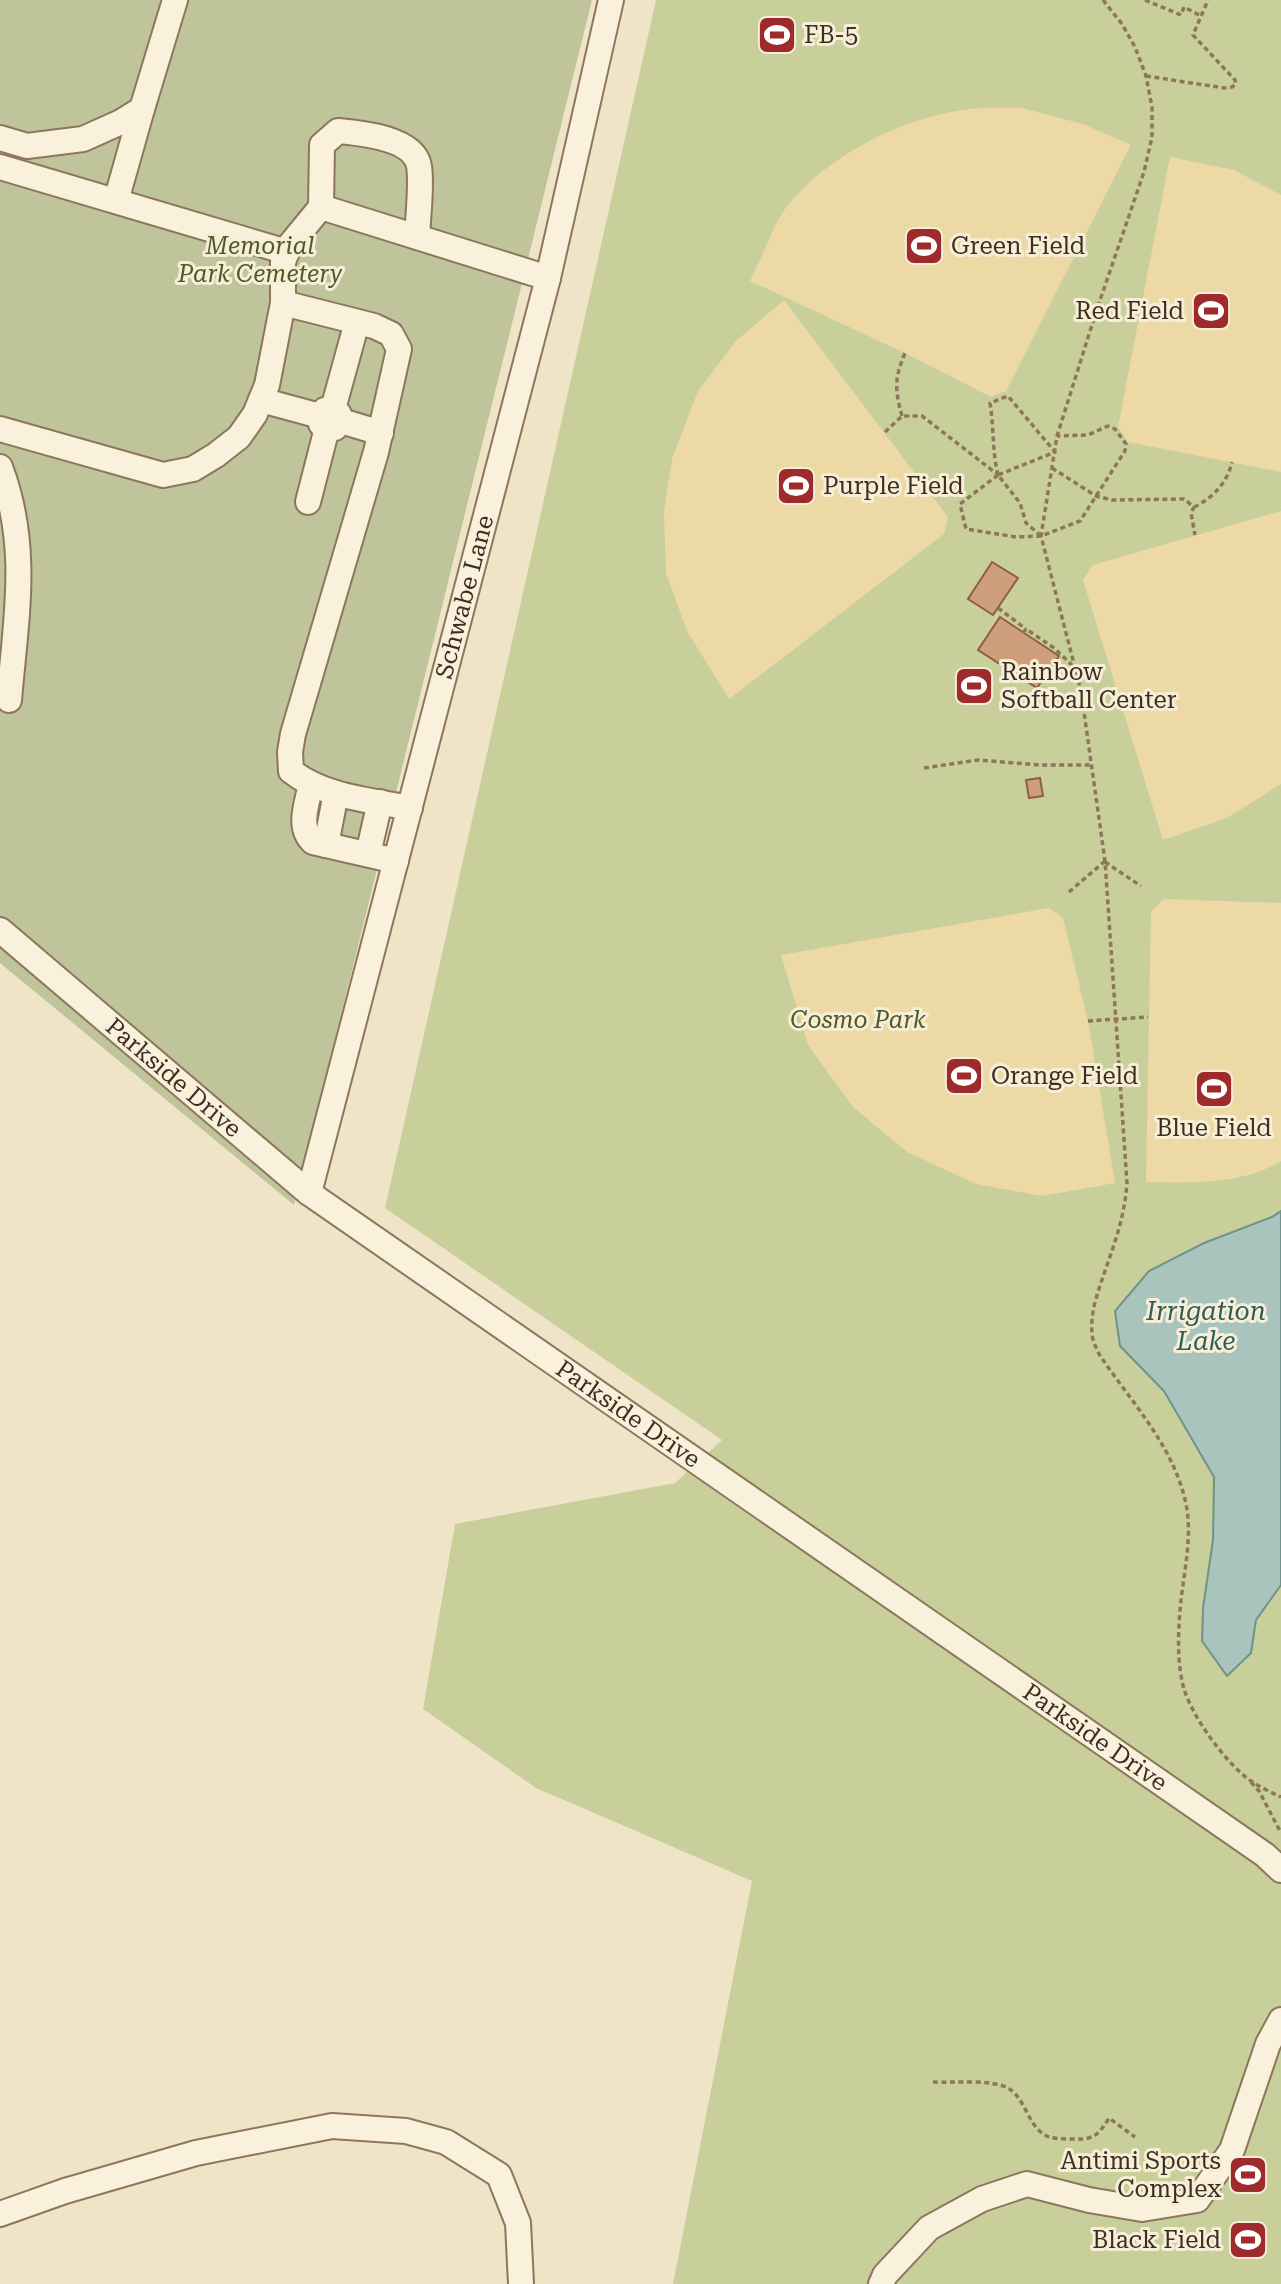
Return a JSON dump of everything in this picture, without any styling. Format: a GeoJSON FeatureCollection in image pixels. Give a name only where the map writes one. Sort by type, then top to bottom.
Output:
{"type":"FeatureCollection","features":[{"type":"Feature","properties":{"kind":"street"},"geometry":{"type":"LineString","coordinates":[[116,201],[175,0]]}},
{"type":"Feature","properties":{"kind":"street","name":"Schwabe Lane"},"geometry":{"type":"LineString","coordinates":[[309,1193],[548,278],[611,0]]}},
{"type":"Feature","properties":{"kind":"street"},"geometry":{"type":"LineString","coordinates":[[0,138],[27,146],[83,139],[142,109]]}},
{"type":"Feature","properties":{"kind":"street"},"geometry":{"type":"LineString","coordinates":[[0,429],[163,475],[193,469],[239,437],[255,414],[267,385],[283,303],[283,262],[304,226],[321,207],[322,145],[338,131],[407,146],[419,163],[417,237]]}},
{"type":"Feature","properties":{"kind":"street"},"geometry":{"type":"LineString","coordinates":[[0,167],[287,252]]}},
{"type":"Feature","properties":{"kind":"street"},"geometry":{"type":"LineString","coordinates":[[321,207],[548,278]]}},
{"type":"Feature","properties":{"kind":"street"},"geometry":{"type":"LineString","coordinates":[[283,303],[374,326],[391,334],[399,349],[381,433],[293,734],[291,771],[323,790],[410,808]]}},
{"type":"Feature","properties":{"kind":"street"},"geometry":{"type":"LineString","coordinates":[[308,502],[357,322]]}},
{"type":"Feature","properties":{"kind":"street"},"geometry":{"type":"LineString","coordinates":[[261,400],[381,433]]}},
{"type":"Feature","properties":{"kind":"street"},"geometry":{"type":"LineString","coordinates":[[0,467],[8,488],[20,549],[9,699]]}},
{"type":"Feature","properties":{"kind":"street"},"geometry":{"type":"LineString","coordinates":[[311,784],[303,822],[306,835],[313,842],[396,861]]}},
{"type":"Feature","properties":{"kind":"street"},"geometry":{"type":"LineString","coordinates":[[326,845],[336,793]]}},
{"type":"Feature","properties":{"kind":"street"},"geometry":{"type":"LineString","coordinates":[[368,854],[380,802]]}},
{"type":"Feature","properties":{"kind":"street","name":"Parkside Drive"},"geometry":{"type":"LineString","coordinates":[[0,930],[309,1193],[1265,1855],[1281,1870]]}},
{"type":"Feature","properties":{"kind":"street"},"geometry":{"type":"LineString","coordinates":[[881,2284],[885,2275],[929,2228],[982,2199],[1027,2184],[1089,2200],[1142,2209],[1197,2200],[1232,2150],[1268,2044],[1281,2020]]}},
{"type":"Feature","properties":{"kind":"street"},"geometry":{"type":"LineString","coordinates":[[0,2214],[210,2150],[332,2126],[406,2131],[446,2142],[499,2175],[518,2223],[521,2284]]}},
{"type":"Feature","properties":{"kind":"path"},"geometry":{"type":"LineString","coordinates":[[1103,0],[1128,36],[1146,76],[1152,107],[1152,136],[1144,172],[1057,436],[1041,536],[1082,691],[1105,861],[1127,1183],[1126,1205],[1095,1300],[1091,1321],[1092,1336],[1099,1354],[1170,1457],[1180,1480],[1188,1533],[1179,1624],[1179,1651],[1185,1690],[1193,1711],[1208,1734],[1259,1791],[1280,1831]]}},
{"type":"Feature","properties":{"kind":"path"},"geometry":{"type":"LineString","coordinates":[[1145,0],[1181,15],[1184,7],[1201,16]]}},
{"type":"Feature","properties":{"kind":"path"},"geometry":{"type":"LineString","coordinates":[[1146,76],[1224,88],[1236,84],[1193,35],[1208,0]]}},
{"type":"Feature","properties":{"kind":"path"},"geometry":{"type":"LineString","coordinates":[[902,416],[896,378],[905,353]]}},
{"type":"Feature","properties":{"kind":"path"},"geometry":{"type":"LineString","coordinates":[[998,475],[993,455],[994,428],[990,403],[1008,396],[1055,453]]}},
{"type":"Feature","properties":{"kind":"path"},"geometry":{"type":"LineString","coordinates":[[885,432],[902,416],[922,416],[998,475],[1020,503],[1026,523],[1041,536]]}},
{"type":"Feature","properties":{"kind":"path"},"geometry":{"type":"LineString","coordinates":[[1055,453],[998,475],[960,504],[966,529],[1016,537],[1041,536],[1080,521],[1125,451],[1126,444],[1115,429],[1108,426],[1088,436],[1057,436]]}},
{"type":"Feature","properties":{"kind":"path"},"geometry":{"type":"LineString","coordinates":[[1195,535],[1191,513],[1194,507],[1206,501],[1223,484],[1233,462]]}},
{"type":"Feature","properties":{"kind":"path"},"geometry":{"type":"LineString","coordinates":[[1052,467],[1096,496],[1112,500],[1184,499],[1194,507]]}},
{"type":"Feature","properties":{"kind":"path"},"geometry":{"type":"LineString","coordinates":[[998,608],[1025,631],[1054,648],[1076,668]]}},
{"type":"Feature","properties":{"kind":"path"},"geometry":{"type":"LineString","coordinates":[[924,768],[978,760],[1040,765],[1091,765]]}},
{"type":"Feature","properties":{"kind":"path"},"geometry":{"type":"LineString","coordinates":[[1105,861],[1141,886]]}},
{"type":"Feature","properties":{"kind":"path"},"geometry":{"type":"LineString","coordinates":[[1069,892],[1105,861]]}},
{"type":"Feature","properties":{"kind":"path"},"geometry":{"type":"LineString","coordinates":[[1088,1021],[1148,1017]]}},
{"type":"Feature","properties":{"kind":"path"},"geometry":{"type":"LineString","coordinates":[[1249,1780],[1281,1797]]}},
{"type":"Feature","properties":{"kind":"path"},"geometry":{"type":"LineString","coordinates":[[933,2082],[996,2084],[1009,2089],[1019,2097],[1040,2131],[1050,2137],[1080,2140],[1094,2137],[1109,2118],[1135,2137]]}},
{"type":"Feature","properties":{"kind":"green space","name":"Memorial Park Cemetery"},"geometry":{"type":"Polygon","coordinates":[[[0,0],[592,0],[294,1205],[0,963],[0,0]]]}},
{"type":"Feature","properties":{"kind":"green space","name":"Cosmo Park"},"geometry":{"type":"Polygon","coordinates":[[[656,0],[1281,0],[1281,2284],[673,2284],[752,1881],[536,1788],[423,1709],[455,1524],[675,1483],[722,1440],[385,1208],[656,0]]]}},
{"type":"Feature","properties":{"kind":"sand","name":"Green Field"},"geometry":{"type":"Polygon","coordinates":[[[978,108],[1022,108],[1083,124],[1131,145],[1006,391],[991,397],[905,353],[750,281],[785,209],[802,190],[842,157],[889,132],[939,115],[978,108]]]}},
{"type":"Feature","properties":{"kind":"sand","name":"Red Field"},"geometry":{"type":"Polygon","coordinates":[[[1170,157],[1234,170],[1281,195],[1281,472],[1128,442],[1118,427],[1170,157]]]}},
{"type":"Feature","properties":{"kind":"sand","name":"Purple Field"},"geometry":{"type":"Polygon","coordinates":[[[784,300],[948,517],[944,534],[729,699],[687,631],[666,573],[664,512],[672,459],[698,391],[736,341],[784,300]]]}},
{"type":"Feature","properties":{"kind":"sand"},"geometry":{"type":"Polygon","coordinates":[[[1281,511],[1281,784],[1227,818],[1163,840],[1083,580],[1093,565],[1281,511]]]}},
{"type":"Feature","properties":{"kind":"sand","name":"Blue Field"},"geometry":{"type":"Polygon","coordinates":[[[1164,899],[1281,903],[1281,1161],[1250,1175],[1216,1181],[1146,1182],[1151,911],[1164,899]]]}},
{"type":"Feature","properties":{"kind":"sand","name":"Orange Field"},"geometry":{"type":"Polygon","coordinates":[[[1049,908],[1063,918],[1088,1021],[1115,1183],[1042,1196],[976,1184],[907,1152],[853,1107],[808,1045],[781,955],[1049,908]]]}},
{"type":"Feature","properties":{"kind":"water","name":"Irrigation Lake"},"geometry":{"type":"Polygon","coordinates":[[[1281,1211],[1281,1585],[1256,1620],[1251,1653],[1227,1676],[1202,1641],[1203,1608],[1213,1540],[1214,1477],[1164,1391],[1120,1346],[1115,1311],[1149,1271],[1204,1243],[1281,1211]]]}},
{"type":"Feature","properties":{"kind":"building"},"geometry":{"type":"Polygon","coordinates":[[[992,562],[1018,578],[993,615],[968,599],[992,562]]]}},
{"type":"Feature","properties":{"kind":"building"},"geometry":{"type":"Polygon","coordinates":[[[1000,617],[1059,656],[1037,688],[978,650],[1000,617]]]}},
{"type":"Feature","properties":{"kind":"building"},"geometry":{"type":"Polygon","coordinates":[[[1040,778],[1043,796],[1029,798],[1026,780],[1040,778]]]}},
{"type":"Feature","properties":{"kind":"place","name":"FB-5"},"geometry":{"type":"Point","coordinates":[777,35]}},
{"type":"Feature","properties":{"kind":"place","name":"Green Field"},"geometry":{"type":"Point","coordinates":[924,246]}},
{"type":"Feature","properties":{"kind":"place","name":"Red Field"},"geometry":{"type":"Point","coordinates":[1211,311]}},
{"type":"Feature","properties":{"kind":"place","name":"Purple Field"},"geometry":{"type":"Point","coordinates":[796,486]}},
{"type":"Feature","properties":{"kind":"place","name":"Rainbow Softball Center"},"geometry":{"type":"Point","coordinates":[974,686]}},
{"type":"Feature","properties":{"kind":"place","name":"Orange Field"},"geometry":{"type":"Point","coordinates":[964,1076]}},
{"type":"Feature","properties":{"kind":"place","name":"Blue Field"},"geometry":{"type":"Point","coordinates":[1214,1089]}},
{"type":"Feature","properties":{"kind":"place","name":"Antimi Sports Complex"},"geometry":{"type":"Point","coordinates":[1248,2175]}},
{"type":"Feature","properties":{"kind":"place","name":"Black Field"},"geometry":{"type":"Point","coordinates":[1248,2240]}}]}
